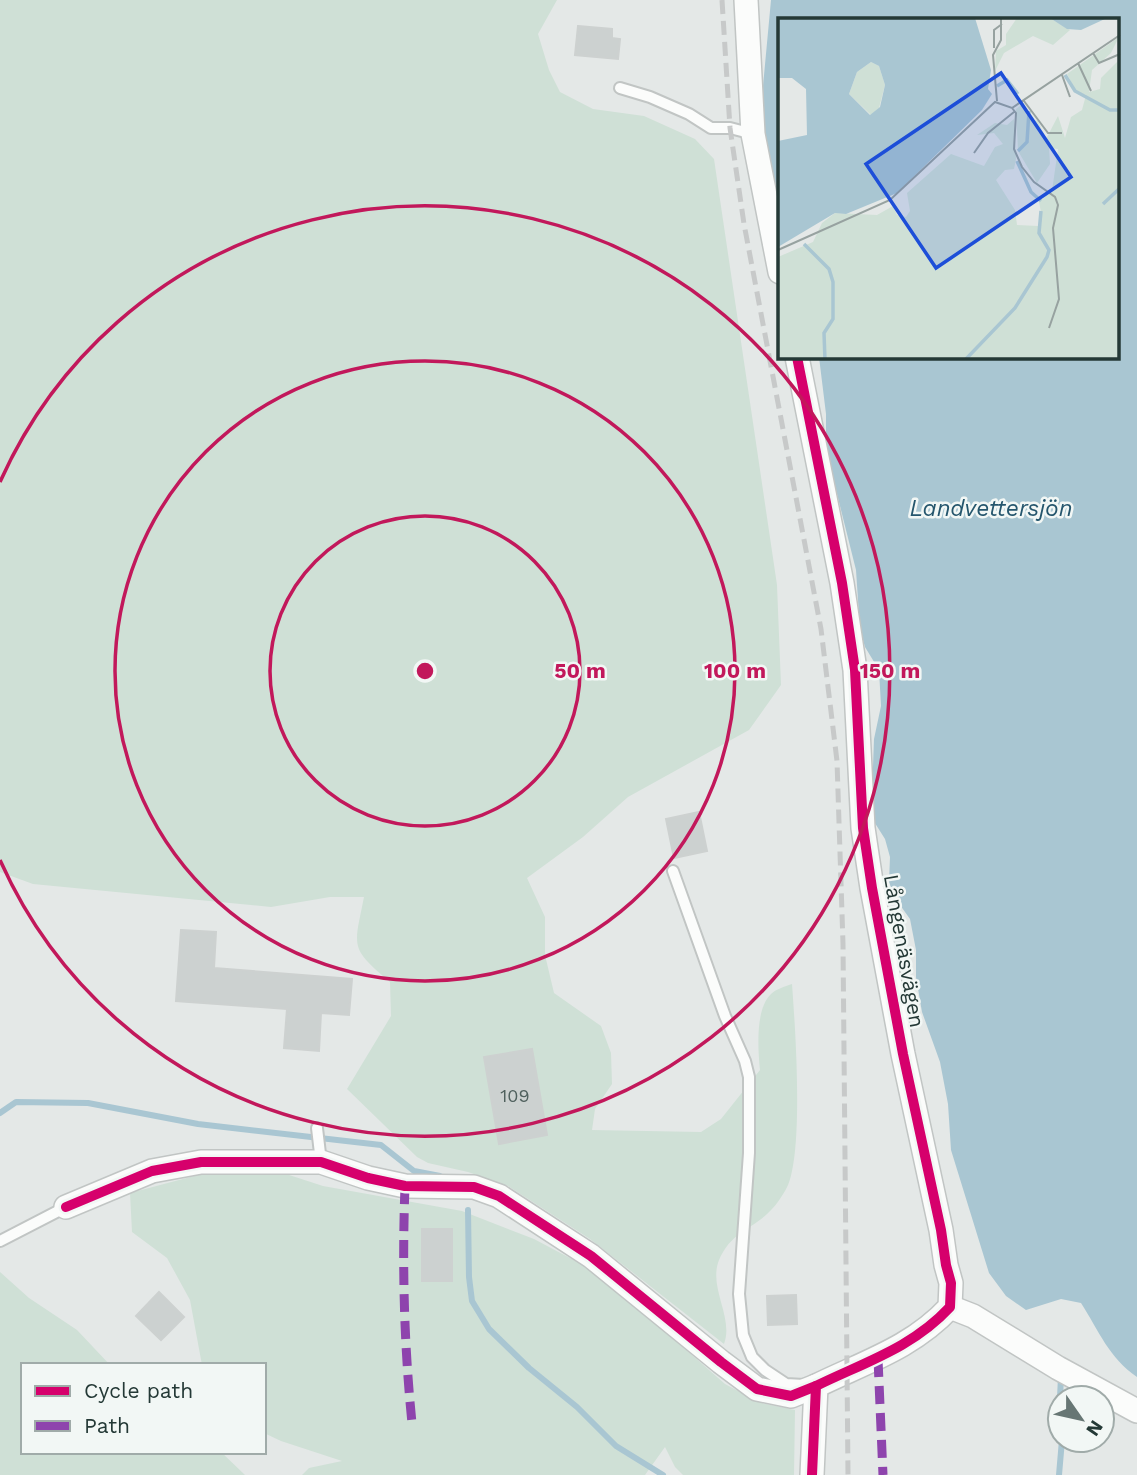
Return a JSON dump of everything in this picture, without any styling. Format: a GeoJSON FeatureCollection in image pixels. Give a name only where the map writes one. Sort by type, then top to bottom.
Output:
{"type":"FeatureCollection","features":[{"type":"Feature","properties":{"kind":"street"},"geometry":{"type":"LineString","coordinates":[[746,0],[753,134],[778,262]]}},
{"type":"Feature","properties":{"kind":"street","name":"Långenäsvägen"},"geometry":{"type":"LineString","coordinates":[[797,359],[842,583],[855,670],[863,828],[870,876],[903,1054],[942,1230],[950,1283],[950,1307]]}},
{"type":"Feature","properties":{"kind":"street"},"geometry":{"type":"LineString","coordinates":[[66,1207],[152,1171],[201,1162],[319,1152],[368,1178],[405,1186],[474,1188],[499,1196],[592,1256],[721,1363],[757,1389],[791,1396],[878,1359],[934,1324],[950,1307],[973,1316],[1058,1368],[1137,1411]]}},
{"type":"Feature","properties":{"kind":"street"},"geometry":{"type":"LineString","coordinates":[[812,1475],[816,1385]]}},
{"type":"Feature","properties":{"kind":"lane"},"geometry":{"type":"LineString","coordinates":[[620,88],[650,97],[689,114],[711,128],[730,128],[753,134]]}},
{"type":"Feature","properties":{"kind":"lane"},"geometry":{"type":"LineString","coordinates":[[673,871],[749,1077],[749,1153],[739,1294],[743,1335],[752,1357],[765,1370],[786,1384],[816,1385]]}},
{"type":"Feature","properties":{"kind":"lane"},"geometry":{"type":"LineString","coordinates":[[317,1128],[319,1152]]}},
{"type":"Feature","properties":{"kind":"lane"},"geometry":{"type":"LineString","coordinates":[[0,1241],[66,1207]]}},
{"type":"Feature","properties":{"kind":"green space"},"geometry":{"type":"Polygon","coordinates":[[[0,0],[557,0],[538,34],[549,70],[560,92],[593,109],[644,116],[695,139],[714,159],[777,585],[781,685],[749,730],[628,797],[583,837],[527,878],[545,917],[545,955],[554,993],[601,1026],[611,1053],[612,1084],[595,1109],[592,1130],[701,1132],[721,1119],[760,1070],[759,1030],[766,1001],[771,994],[792,984],[797,1123],[791,1175],[785,1191],[774,1207],[736,1236],[719,1260],[716,1271],[726,1323],[724,1344],[590,1239],[508,1186],[468,1172],[428,1163],[417,1157],[347,1089],[391,1016],[390,982],[367,961],[358,945],[358,927],[364,897],[330,897],[271,907],[33,884],[0,872],[0,0]]]}},
{"type":"Feature","properties":{"kind":"green space"},"geometry":{"type":"Polygon","coordinates":[[[213,1171],[283,1173],[323,1186],[462,1211],[534,1239],[585,1266],[627,1298],[725,1384],[761,1403],[795,1410],[794,1475],[683,1475],[675,1467],[665,1447],[645,1475],[302,1475],[309,1468],[342,1461],[266,1434],[266,1363],[202,1363],[190,1300],[167,1258],[132,1232],[130,1193],[213,1171]]]}},
{"type":"Feature","properties":{"kind":"green space"},"geometry":{"type":"Polygon","coordinates":[[[0,1272],[29,1298],[77,1330],[108,1363],[21,1363],[21,1454],[223,1454],[245,1475],[0,1475],[0,1272]]]}},
{"type":"Feature","properties":{"kind":"water","name":"Landvettersjön"},"geometry":{"type":"Polygon","coordinates":[[[771,0],[1137,0],[1137,1377],[1112,1353],[1081,1303],[1061,1299],[1026,1310],[1006,1296],[989,1273],[951,1150],[948,1104],[940,1062],[922,1012],[910,919],[895,898],[889,882],[890,857],[885,839],[873,820],[874,739],[881,706],[879,670],[865,647],[860,630],[856,570],[826,450],[826,414],[819,359],[1120,359],[1120,18],[778,18],[778,205],[764,128],[763,86],[771,0]]]}},
{"type":"Feature","properties":{"kind":"building"},"geometry":{"type":"Polygon","coordinates":[[[578,26],[612,29],[612,38],[620,39],[618,59],[575,55],[578,26]]]}},
{"type":"Feature","properties":{"kind":"building"},"geometry":{"type":"Polygon","coordinates":[[[699,812],[707,851],[674,858],[666,819],[699,812]]]}},
{"type":"Feature","properties":{"kind":"building"},"geometry":{"type":"Polygon","coordinates":[[[181,930],[216,932],[214,968],[352,979],[349,1015],[321,1013],[319,1051],[284,1048],[287,1009],[176,1001],[181,930]]]}},
{"type":"Feature","properties":{"kind":"building"},"geometry":{"type":"Polygon","coordinates":[[[532,1049],[547,1135],[499,1144],[484,1057],[532,1049]]]}},
{"type":"Feature","properties":{"kind":"building"},"geometry":{"type":"Polygon","coordinates":[[[422,1229],[452,1229],[452,1281],[422,1281],[422,1229]]]}},
{"type":"Feature","properties":{"kind":"building"},"geometry":{"type":"Polygon","coordinates":[[[159,1292],[184,1317],[161,1340],[136,1316],[159,1292]]]}},
{"type":"Feature","properties":{"kind":"building"},"geometry":{"type":"Polygon","coordinates":[[[796,1295],[797,1324],[768,1325],[767,1296],[796,1295]]]}},
{"type":"Feature","properties":{"kind":"waterway"},"geometry":{"type":"LineString","coordinates":[[0,1113],[16,1102],[88,1103],[198,1124],[381,1145],[414,1171],[440,1176]]}},
{"type":"Feature","properties":{"kind":"waterway"},"geometry":{"type":"LineString","coordinates":[[468,1210],[472,1301],[489,1329],[529,1368],[577,1407],[616,1446],[663,1475]]}},
{"type":"Feature","properties":{"kind":"waterway"},"geometry":{"type":"LineString","coordinates":[[1061,1377],[1061,1384]]}},
{"type":"Feature","properties":{"kind":"waterway"},"geometry":{"type":"LineString","coordinates":[[1059,1475],[1061,1454]]}},
{"type":"Feature","properties":{"kind":"railway"},"geometry":{"type":"LineString","coordinates":[[722,0],[730,128],[744,224],[821,629],[837,761],[843,944],[848,1475]]}},
{"type":"Feature","properties":{"kind":"marked path"},"geometry":{"type":"LineString","coordinates":[[405,1186],[404,1305],[412,1423]]}},
{"type":"Feature","properties":{"kind":"marked path"},"geometry":{"type":"LineString","coordinates":[[878,1359],[883,1475]]}},
{"type":"Feature","properties":{"kind":"cycle path"},"geometry":{"type":"LineString","coordinates":[[797,359],[842,583],[855,670],[863,828],[872,888],[903,1054],[951,1283],[950,1307],[920,1333],[887,1353],[816,1386],[812,1475]]}},
{"type":"Feature","properties":{"kind":"cycle path"},"geometry":{"type":"LineString","coordinates":[[66,1207],[152,1171],[201,1162],[321,1162],[368,1178],[405,1186],[474,1187],[499,1196],[591,1256],[757,1389],[791,1396],[816,1386]]}}]}
